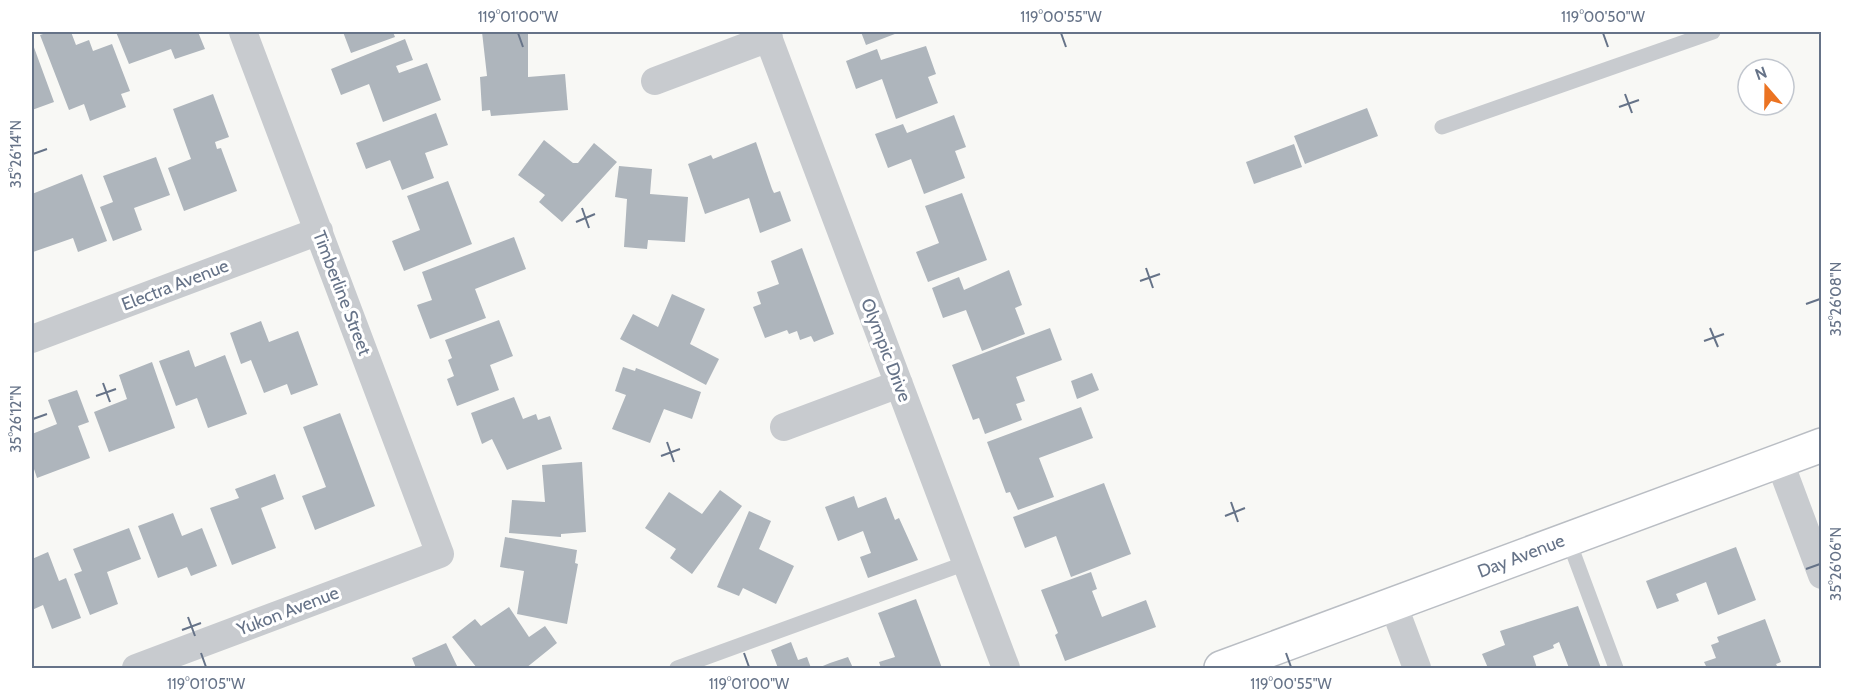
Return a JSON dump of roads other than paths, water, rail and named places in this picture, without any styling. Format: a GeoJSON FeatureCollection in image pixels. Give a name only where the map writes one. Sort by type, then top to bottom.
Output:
{"type":"FeatureCollection","features":[{"type":"Feature","properties":{"kind":"street","name":"Timberline Street"},"geometry":{"type":"LineString","coordinates":[[243,32],[440,554]]}},
{"type":"Feature","properties":{"kind":"street"},"geometry":{"type":"LineString","coordinates":[[655,81],[767,35]]}},
{"type":"Feature","properties":{"kind":"street","name":"Olympic Drive"},"geometry":{"type":"LineString","coordinates":[[767,35],[1006,669]]}},
{"type":"Feature","properties":{"kind":"street","name":"Electra Avenue"},"geometry":{"type":"LineString","coordinates":[[32,339],[319,231]]}},
{"type":"Feature","properties":{"kind":"street"},"geometry":{"type":"LineString","coordinates":[[784,427],[899,384]]}},
{"type":"Feature","properties":{"kind":"street","name":"Day Avenue"},"geometry":{"type":"LineString","coordinates":[[1221,669],[1821,445]]}},
{"type":"Feature","properties":{"kind":"street"},"geometry":{"type":"LineString","coordinates":[[1779,460],[1821,575]]}},
{"type":"Feature","properties":{"kind":"street","name":"Yukon Avenue"},"geometry":{"type":"LineString","coordinates":[[136,669],[440,554]]}},
{"type":"Feature","properties":{"kind":"street"},"geometry":{"type":"LineString","coordinates":[[1394,604],[1417,669]]}},
{"type":"Feature","properties":{"kind":"lane"},"geometry":{"type":"LineString","coordinates":[[1443,127],[1713,32]]}},
{"type":"Feature","properties":{"kind":"lane"},"geometry":{"type":"LineString","coordinates":[[1568,539],[1616,669]]}},
{"type":"Feature","properties":{"kind":"lane"},"geometry":{"type":"LineString","coordinates":[[677,669],[966,563]]}}]}
